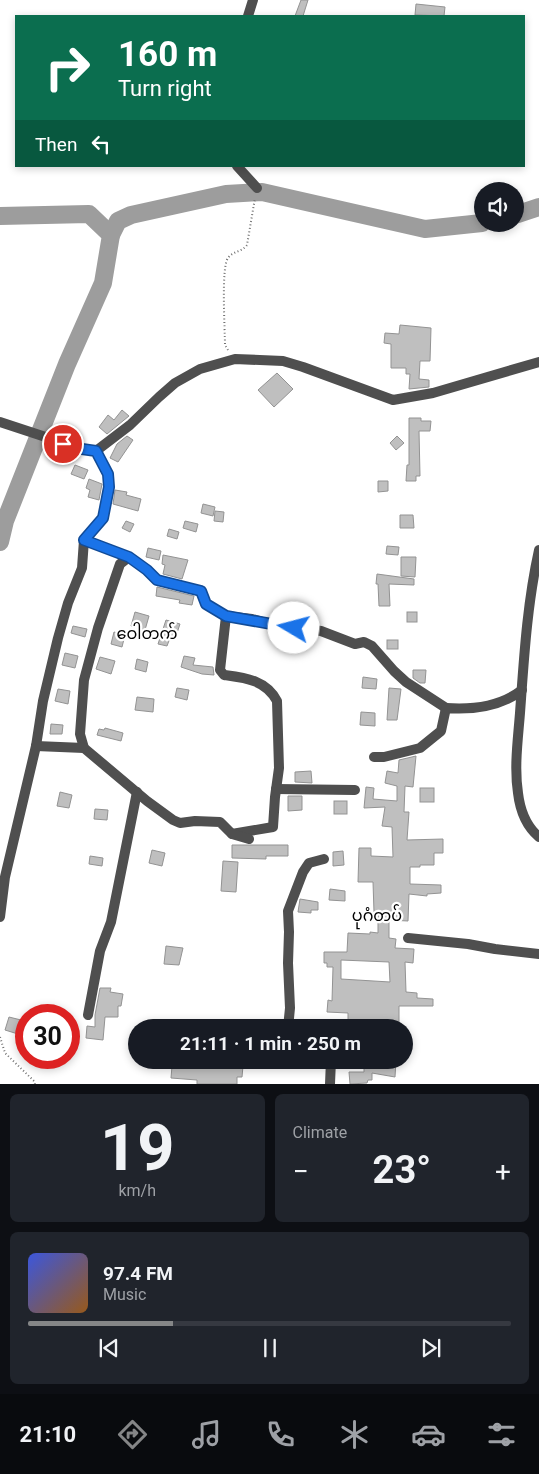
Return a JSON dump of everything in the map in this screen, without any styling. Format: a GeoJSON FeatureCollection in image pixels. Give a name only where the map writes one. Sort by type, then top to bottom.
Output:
{"type":"FeatureCollection","features":[{"type":"Feature","properties":{"kind":"street"},"geometry":{"type":"LineString","coordinates":[[248,15],[253,0]]}},
{"type":"Feature","properties":{"kind":"street"},"geometry":{"type":"LineString","coordinates":[[238,167],[257,188]]}},
{"type":"Feature","properties":{"kind":"street"},"geometry":{"type":"LineString","coordinates":[[0,422],[63,444],[96,451],[130,425],[175,384],[200,369],[235,359],[283,361],[303,366],[393,400],[433,393],[539,362]]}},
{"type":"Feature","properties":{"kind":"street"},"geometry":{"type":"LineString","coordinates":[[0,917],[5,877],[36,746],[43,701],[58,638],[68,603],[82,568],[84,540],[103,518],[109,487],[108,474],[96,451]]}},
{"type":"Feature","properties":{"kind":"street"},"geometry":{"type":"LineString","coordinates":[[84,540],[129,557],[157,580],[201,591],[206,604],[226,616],[321,631],[355,644],[364,642],[372,646],[406,682],[446,708],[496,705],[508,700],[522,690]]}},
{"type":"Feature","properties":{"kind":"street"},"geometry":{"type":"LineString","coordinates":[[539,550],[525,635],[516,771],[518,794],[526,822],[531,831],[539,837]]}},
{"type":"Feature","properties":{"kind":"street"},"geometry":{"type":"LineString","coordinates":[[129,557],[120,564],[87,667],[84,680],[80,734],[84,748],[160,811],[180,823],[195,821],[220,822],[232,834],[249,840]]}},
{"type":"Feature","properties":{"kind":"street"},"geometry":{"type":"LineString","coordinates":[[226,616],[220,670],[224,675],[249,678],[272,692],[277,701],[279,768],[273,827],[232,834]]}},
{"type":"Feature","properties":{"kind":"street"},"geometry":{"type":"LineString","coordinates":[[374,758],[384,758],[420,748],[441,732],[446,708]]}},
{"type":"Feature","properties":{"kind":"street"},"geometry":{"type":"LineString","coordinates":[[36,746],[84,748]]}},
{"type":"Feature","properties":{"kind":"street"},"geometry":{"type":"LineString","coordinates":[[276,789],[355,790]]}},
{"type":"Feature","properties":{"kind":"street"},"geometry":{"type":"LineString","coordinates":[[88,1015],[100,951],[111,922],[137,792]]}},
{"type":"Feature","properties":{"kind":"street"},"geometry":{"type":"LineString","coordinates":[[289,1019],[288,911],[303,872],[309,863],[324,859]]}},
{"type":"Feature","properties":{"kind":"street"},"geometry":{"type":"LineString","coordinates":[[408,938],[459,942],[495,949],[539,954]]}},
{"type":"Feature","properties":{"kind":"street"},"geometry":{"type":"LineString","coordinates":[[330,1084],[331,1069]]}},
{"type":"Feature","properties":{"kind":"path"},"geometry":{"type":"LineString","coordinates":[[235,359],[225,345],[224,280],[226,263],[228,258],[244,250],[247,245],[257,188]]}},
{"type":"Feature","properties":{"kind":"path"},"geometry":{"type":"LineString","coordinates":[[0,1037],[5,1052],[35,1084]]}},
{"type":"Feature","properties":{"kind":"building"},"geometry":{"type":"Polygon","coordinates":[[[301,0],[308,0],[303,15],[295,15],[301,0]]]}},
{"type":"Feature","properties":{"kind":"building"},"geometry":{"type":"Polygon","coordinates":[[[416,4],[445,7],[444,15],[415,15],[416,4]]]}},
{"type":"Feature","properties":{"kind":"building"},"geometry":{"type":"Polygon","coordinates":[[[400,325],[431,328],[430,361],[420,361],[419,379],[429,380],[429,387],[409,389],[410,374],[406,374],[406,368],[391,368],[391,344],[384,343],[385,333],[399,334],[400,325]]]}},
{"type":"Feature","properties":{"kind":"building"},"geometry":{"type":"Polygon","coordinates":[[[277,373],[293,389],[274,407],[258,390],[277,373]]]}},
{"type":"Feature","properties":{"kind":"building"},"geometry":{"type":"Polygon","coordinates":[[[122,410],[129,416],[107,434],[99,427],[108,415],[114,420],[122,410]]]}},
{"type":"Feature","properties":{"kind":"building"},"geometry":{"type":"Polygon","coordinates":[[[409,418],[421,418],[421,421],[431,421],[430,431],[419,431],[420,476],[416,476],[416,481],[406,481],[407,465],[409,465],[409,418]]]}},
{"type":"Feature","properties":{"kind":"building"},"geometry":{"type":"Polygon","coordinates":[[[127,436],[133,440],[118,462],[110,458],[117,444],[127,436]]]}},
{"type":"Feature","properties":{"kind":"building"},"geometry":{"type":"Polygon","coordinates":[[[397,436],[404,443],[396,450],[390,443],[397,436]]]}},
{"type":"Feature","properties":{"kind":"building"},"geometry":{"type":"Polygon","coordinates":[[[75,465],[88,470],[84,479],[71,474],[75,465]]]}},
{"type":"Feature","properties":{"kind":"building"},"geometry":{"type":"Polygon","coordinates":[[[89,479],[102,484],[99,500],[88,497],[90,490],[86,488],[89,479]]]}},
{"type":"Feature","properties":{"kind":"building"},"geometry":{"type":"Polygon","coordinates":[[[378,481],[388,481],[388,491],[378,492],[378,481]]]}},
{"type":"Feature","properties":{"kind":"building"},"geometry":{"type":"Polygon","coordinates":[[[115,490],[127,492],[126,495],[141,499],[138,511],[113,504],[115,490]]]}},
{"type":"Feature","properties":{"kind":"building"},"geometry":{"type":"Polygon","coordinates":[[[203,504],[215,507],[213,516],[201,513],[203,504]]]}},
{"type":"Feature","properties":{"kind":"building"},"geometry":{"type":"Polygon","coordinates":[[[215,511],[224,512],[223,522],[214,521],[215,511]]]}},
{"type":"Feature","properties":{"kind":"building"},"geometry":{"type":"Polygon","coordinates":[[[400,515],[413,515],[414,528],[400,528],[400,515]]]}},
{"type":"Feature","properties":{"kind":"building"},"geometry":{"type":"Polygon","coordinates":[[[126,521],[134,524],[130,532],[122,528],[126,521]]]}},
{"type":"Feature","properties":{"kind":"building"},"geometry":{"type":"Polygon","coordinates":[[[185,521],[198,524],[196,532],[183,528],[185,521]]]}},
{"type":"Feature","properties":{"kind":"building"},"geometry":{"type":"Polygon","coordinates":[[[169,529],[179,532],[177,539],[167,536],[169,529]]]}},
{"type":"Feature","properties":{"kind":"building"},"geometry":{"type":"Polygon","coordinates":[[[387,546],[399,547],[398,555],[386,554],[387,546]]]}},
{"type":"Feature","properties":{"kind":"building"},"geometry":{"type":"Polygon","coordinates":[[[148,548],[161,551],[159,560],[146,557],[148,548]]]}},
{"type":"Feature","properties":{"kind":"building"},"geometry":{"type":"Polygon","coordinates":[[[163,555],[188,560],[182,579],[163,574],[165,565],[162,564],[163,555]]]}},
{"type":"Feature","properties":{"kind":"building"},"geometry":{"type":"Polygon","coordinates":[[[401,557],[416,557],[415,577],[401,576],[401,557]]]}},
{"type":"Feature","properties":{"kind":"building"},"geometry":{"type":"Polygon","coordinates":[[[377,574],[414,579],[414,585],[389,584],[390,606],[379,606],[378,584],[376,584],[377,574]]]}},
{"type":"Feature","properties":{"kind":"building"},"geometry":{"type":"Polygon","coordinates":[[[157,587],[194,596],[192,605],[179,603],[180,600],[156,596],[157,587]]]}},
{"type":"Feature","properties":{"kind":"building"},"geometry":{"type":"Polygon","coordinates":[[[135,612],[149,616],[145,630],[131,626],[135,612]]]}},
{"type":"Feature","properties":{"kind":"building"},"geometry":{"type":"Polygon","coordinates":[[[407,612],[417,612],[417,622],[407,622],[407,612]]]}},
{"type":"Feature","properties":{"kind":"building"},"geometry":{"type":"Polygon","coordinates":[[[166,620],[180,624],[175,639],[170,638],[167,646],[158,644],[166,620]]]}},
{"type":"Feature","properties":{"kind":"building"},"geometry":{"type":"Polygon","coordinates":[[[73,626],[87,629],[85,637],[71,633],[73,626]]]}},
{"type":"Feature","properties":{"kind":"building"},"geometry":{"type":"Polygon","coordinates":[[[114,632],[125,635],[122,647],[111,644],[114,632]]]}},
{"type":"Feature","properties":{"kind":"building"},"geometry":{"type":"Polygon","coordinates":[[[387,640],[398,640],[398,649],[387,649],[387,640]]]}},
{"type":"Feature","properties":{"kind":"building"},"geometry":{"type":"Polygon","coordinates":[[[65,653],[78,656],[75,668],[62,665],[65,653]]]}},
{"type":"Feature","properties":{"kind":"building"},"geometry":{"type":"Polygon","coordinates":[[[184,656],[195,658],[193,665],[213,667],[214,675],[202,674],[181,667],[184,656]]]}},
{"type":"Feature","properties":{"kind":"building"},"geometry":{"type":"Polygon","coordinates":[[[100,657],[115,661],[111,674],[96,669],[100,657]]]}},
{"type":"Feature","properties":{"kind":"building"},"geometry":{"type":"Polygon","coordinates":[[[137,659],[148,662],[146,672],[135,669],[137,659]]]}},
{"type":"Feature","properties":{"kind":"building"},"geometry":{"type":"Polygon","coordinates":[[[413,670],[426,670],[425,683],[420,683],[413,678],[413,670]]]}},
{"type":"Feature","properties":{"kind":"building"},"geometry":{"type":"Polygon","coordinates":[[[363,677],[377,679],[376,689],[362,688],[363,677]]]}},
{"type":"Feature","properties":{"kind":"building"},"geometry":{"type":"Polygon","coordinates":[[[177,688],[189,690],[187,700],[175,697],[177,688]]]}},
{"type":"Feature","properties":{"kind":"building"},"geometry":{"type":"Polygon","coordinates":[[[389,688],[401,689],[397,720],[387,720],[389,688]]]}},
{"type":"Feature","properties":{"kind":"building"},"geometry":{"type":"Polygon","coordinates":[[[58,689],[70,691],[68,704],[55,701],[58,689]]]}},
{"type":"Feature","properties":{"kind":"building"},"geometry":{"type":"Polygon","coordinates":[[[137,697],[154,699],[153,712],[135,710],[137,697]]]}},
{"type":"Feature","properties":{"kind":"building"},"geometry":{"type":"Polygon","coordinates":[[[361,712],[375,713],[375,726],[360,725],[361,712]]]}},
{"type":"Feature","properties":{"kind":"building"},"geometry":{"type":"Polygon","coordinates":[[[51,724],[63,725],[62,734],[50,734],[51,724]]]}},
{"type":"Feature","properties":{"kind":"building"},"geometry":{"type":"Polygon","coordinates":[[[105,728],[123,733],[121,741],[97,735],[99,729],[104,730],[105,728]]]}},
{"type":"Feature","properties":{"kind":"building"},"geometry":{"type":"Polygon","coordinates":[[[416,756],[413,787],[405,786],[404,812],[409,812],[407,840],[443,839],[443,853],[434,853],[434,865],[410,867],[410,884],[441,885],[441,893],[427,894],[427,896],[409,894],[408,921],[389,920],[389,938],[396,939],[395,948],[414,949],[413,963],[405,962],[406,992],[417,993],[417,998],[433,999],[433,1006],[399,1006],[399,1019],[348,1019],[348,1013],[327,1012],[328,1000],[332,1001],[333,967],[327,967],[327,963],[324,963],[324,952],[347,952],[348,933],[378,933],[378,912],[374,912],[373,882],[358,882],[359,848],[371,848],[371,856],[393,857],[392,827],[382,826],[385,807],[364,808],[366,787],[374,788],[373,799],[397,801],[397,786],[385,783],[387,771],[398,773],[399,760],[416,756]],[[341,960],[341,979],[390,982],[389,962],[341,960]]]}},
{"type":"Feature","properties":{"kind":"building"},"geometry":{"type":"Polygon","coordinates":[[[311,771],[312,783],[295,782],[295,772],[311,771]]]}},
{"type":"Feature","properties":{"kind":"building"},"geometry":{"type":"Polygon","coordinates":[[[420,788],[434,788],[434,802],[420,802],[420,788]]]}},
{"type":"Feature","properties":{"kind":"building"},"geometry":{"type":"Polygon","coordinates":[[[60,792],[72,795],[69,808],[57,806],[60,792]]]}},
{"type":"Feature","properties":{"kind":"building"},"geometry":{"type":"Polygon","coordinates":[[[288,796],[302,796],[302,810],[288,811],[288,796]]]}},
{"type":"Feature","properties":{"kind":"building"},"geometry":{"type":"Polygon","coordinates":[[[334,801],[347,801],[347,814],[334,814],[334,801]]]}},
{"type":"Feature","properties":{"kind":"building"},"geometry":{"type":"Polygon","coordinates":[[[95,809],[108,810],[107,820],[94,819],[95,809]]]}},
{"type":"Feature","properties":{"kind":"building"},"geometry":{"type":"Polygon","coordinates":[[[232,845],[288,845],[288,856],[266,856],[266,859],[232,858],[232,845]]]}},
{"type":"Feature","properties":{"kind":"building"},"geometry":{"type":"Polygon","coordinates":[[[152,850],[165,853],[162,866],[149,863],[152,850]]]}},
{"type":"Feature","properties":{"kind":"building"},"geometry":{"type":"Polygon","coordinates":[[[343,851],[344,865],[333,866],[333,852],[343,851]]]}},
{"type":"Feature","properties":{"kind":"building"},"geometry":{"type":"Polygon","coordinates":[[[90,856],[103,858],[102,866],[89,864],[90,856]]]}},
{"type":"Feature","properties":{"kind":"building"},"geometry":{"type":"Polygon","coordinates":[[[223,861],[238,862],[236,892],[221,891],[223,861]]]}},
{"type":"Feature","properties":{"kind":"building"},"geometry":{"type":"Polygon","coordinates":[[[330,889],[345,891],[345,901],[329,900],[330,889]]]}},
{"type":"Feature","properties":{"kind":"building"},"geometry":{"type":"Polygon","coordinates":[[[300,899],[318,902],[318,910],[311,910],[311,913],[298,912],[300,899]]]}},
{"type":"Feature","properties":{"kind":"building"},"geometry":{"type":"Polygon","coordinates":[[[166,946],[183,948],[179,965],[164,964],[166,946]]]}},
{"type":"Feature","properties":{"kind":"building"},"geometry":{"type":"Polygon","coordinates":[[[100,988],[111,988],[110,992],[123,994],[121,1006],[118,1006],[118,1017],[105,1017],[103,1040],[86,1038],[87,1026],[95,1027],[95,1015],[100,988]]]}},
{"type":"Feature","properties":{"kind":"building"},"geometry":{"type":"Polygon","coordinates":[[[9,1017],[15,1018],[15,1033],[5,1030],[9,1017]]]}},
{"type":"Feature","properties":{"kind":"building"},"geometry":{"type":"Polygon","coordinates":[[[172,1069],[243,1069],[242,1077],[237,1077],[237,1084],[197,1084],[197,1080],[171,1078],[172,1069]]]}},
{"type":"Feature","properties":{"kind":"building"},"geometry":{"type":"Polygon","coordinates":[[[364,1069],[395,1069],[395,1077],[372,1073],[372,1080],[368,1080],[367,1083],[350,1084],[349,1072],[364,1072],[364,1069]]]}},
{"type":"Feature","properties":{"kind":"waterway"},"geometry":{"type":"LineString","coordinates":[[111,235],[118,221],[131,215],[226,194],[262,192],[425,229],[474,224]]}},
{"type":"Feature","properties":{"kind":"waterway"},"geometry":{"type":"LineString","coordinates":[[524,212],[539,207]]}},
{"type":"Feature","properties":{"kind":"waterway"},"geometry":{"type":"LineString","coordinates":[[0,216],[89,214],[111,235],[103,283],[67,364],[5,521],[0,542]]}},
{"type":"Feature","properties":{"kind":"district","name":"ဝေါတက်"},"geometry":{"type":"Point","coordinates":[147,633]}},
{"type":"Feature","properties":{"kind":"district","name":"ပုဂံတပ်"},"geometry":{"type":"Point","coordinates":[377,915]}},
{"type":"Feature","properties":{"kind":"route"},"geometry":{"type":"LineString","coordinates":[[63,444],[96,451],[108,474],[109,487],[103,518],[84,540],[129,557],[157,580],[201,591],[206,604],[226,616],[252,619],[294,628]]}}]}
